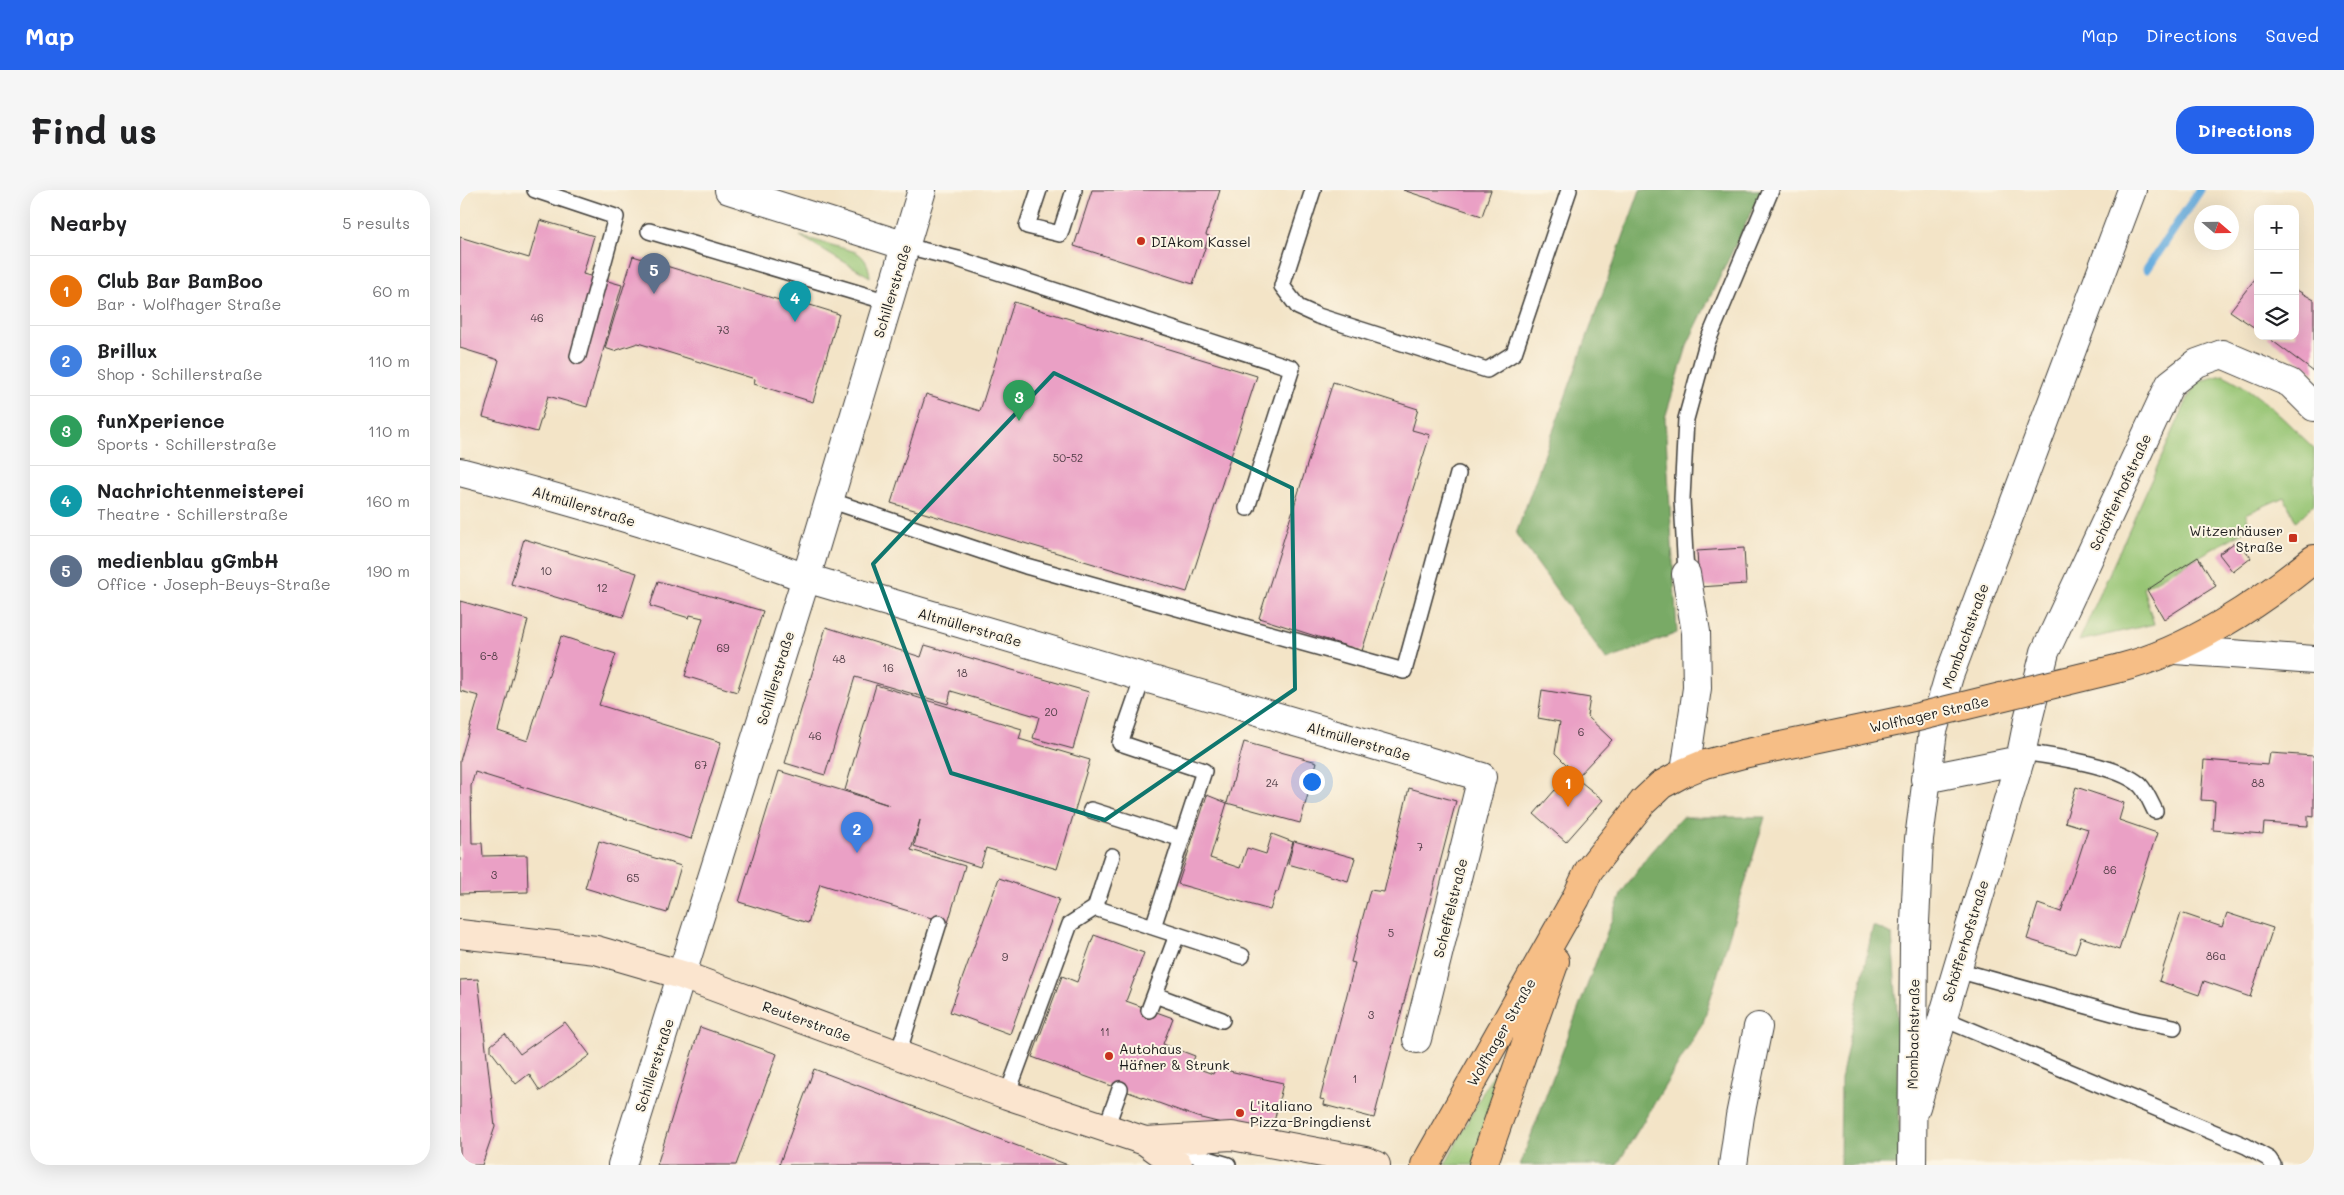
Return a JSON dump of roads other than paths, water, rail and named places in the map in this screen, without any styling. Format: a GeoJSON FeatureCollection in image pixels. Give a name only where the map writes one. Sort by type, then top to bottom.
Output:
{"type":"FeatureCollection","features":[{"type":"Feature","properties":{"kind":"main road","name":"Wolfhager Straße"},"geometry":{"type":"LineString","coordinates":[[1425,1165],[1576,898],[1589,870],[1643,802],[1662,785],[1693,768],[1914,718],[2120,668],[2175,650],[2276,590],[2314,558]]}},
{"type":"Feature","properties":{"kind":"main road","name":"Wolfhager Straße"},"geometry":{"type":"LineString","coordinates":[[1483,1165],[1576,898]]}},
{"type":"Feature","properties":{"kind":"main road","name":"Reuterstraße"},"geometry":{"type":"LineString","coordinates":[[460,934],[596,950],[682,975],[1007,1095],[1145,1141],[1178,1165]]}},
{"type":"Feature","properties":{"kind":"main road","name":"Reuterstraße"},"geometry":{"type":"LineString","coordinates":[[1145,1141],[1232,1136],[1365,1161],[1376,1165]]}},
{"type":"Feature","properties":{"kind":"street"},"geometry":{"type":"LineString","coordinates":[[729,190],[906,246]]}},
{"type":"Feature","properties":{"kind":"street","name":"Schillerstraße"},"geometry":{"type":"LineString","coordinates":[[622,1165],[806,578],[922,190]]}},
{"type":"Feature","properties":{"kind":"street","name":"Mombachstraße"},"geometry":{"type":"LineString","coordinates":[[1912,1165],[1915,924],[1919,839],[1925,779],[1933,731],[1949,676],[2132,190]]}},
{"type":"Feature","properties":{"kind":"street","name":"Schöfferhofstraße"},"geometry":{"type":"LineString","coordinates":[[1912,1123],[2021,756],[2045,652],[2170,384],[2197,363],[2222,354],[2290,383],[2314,407]]}},
{"type":"Feature","properties":{"kind":"street","name":"Altmüllerstraße"},"geometry":{"type":"LineString","coordinates":[[460,472],[528,489],[752,558],[806,578],[1482,777]]}},
{"type":"Feature","properties":{"kind":"street"},"geometry":{"type":"LineString","coordinates":[[1686,574],[1696,632],[1697,688],[1693,768]]}},
{"type":"Feature","properties":{"kind":"street"},"geometry":{"type":"LineString","coordinates":[[2175,650],[2314,660]]}},
{"type":"Feature","properties":{"kind":"street"},"geometry":{"type":"LineString","coordinates":[[1925,779],[2021,756]]}},
{"type":"Feature","properties":{"kind":"street","name":"Scheffelstraße"},"geometry":{"type":"LineString","coordinates":[[1417,1039],[1482,777]]}},
{"type":"Feature","properties":{"kind":"street"},"geometry":{"type":"LineString","coordinates":[[1733,1165],[1740,1116],[1758,1027]]}},
{"type":"Feature","properties":{"kind":"lane"},"geometry":{"type":"LineString","coordinates":[[535,190],[616,217],[578,356]]}},
{"type":"Feature","properties":{"kind":"lane"},"geometry":{"type":"LineString","coordinates":[[1040,190],[1028,226],[1060,234],[1074,190]]}},
{"type":"Feature","properties":{"kind":"lane"},"geometry":{"type":"LineString","coordinates":[[1313,190],[1282,286],[1298,307],[1318,316],[1487,370],[1514,353],[1569,190]]}},
{"type":"Feature","properties":{"kind":"lane"},"geometry":{"type":"LineString","coordinates":[[1686,574],[1682,499],[1686,419],[1707,343],[1771,190]]}},
{"type":"Feature","properties":{"kind":"lane"},"geometry":{"type":"LineString","coordinates":[[649,231],[888,302]]}},
{"type":"Feature","properties":{"kind":"lane"},"geometry":{"type":"LineString","coordinates":[[906,246],[958,259],[1038,287],[1292,368],[1247,508]]}},
{"type":"Feature","properties":{"kind":"lane"},"geometry":{"type":"LineString","coordinates":[[829,500],[1026,566],[1404,671],[1458,474]]}},
{"type":"Feature","properties":{"kind":"lane"},"geometry":{"type":"LineString","coordinates":[[1143,677],[1120,743],[1204,771],[1153,927]]}},
{"type":"Feature","properties":{"kind":"lane"},"geometry":{"type":"LineString","coordinates":[[2021,756],[2064,758],[2129,777],[2141,785],[2155,811]]}},
{"type":"Feature","properties":{"kind":"lane"},"geometry":{"type":"LineString","coordinates":[[1091,810],[1182,838]]}},
{"type":"Feature","properties":{"kind":"lane"},"geometry":{"type":"LineString","coordinates":[[1007,1095],[1070,924],[1095,908],[1112,856]]}},
{"type":"Feature","properties":{"kind":"lane"},"geometry":{"type":"LineString","coordinates":[[1095,908],[1242,956]]}},
{"type":"Feature","properties":{"kind":"lane"},"geometry":{"type":"LineString","coordinates":[[898,1054],[939,923]]}},
{"type":"Feature","properties":{"kind":"lane"},"geometry":{"type":"LineString","coordinates":[[1149,1010],[1177,935]]}},
{"type":"Feature","properties":{"kind":"lane"},"geometry":{"type":"LineString","coordinates":[[1957,970],[2138,1020],[2174,1027]]}},
{"type":"Feature","properties":{"kind":"lane"},"geometry":{"type":"LineString","coordinates":[[1155,995],[1222,1020]]}},
{"type":"Feature","properties":{"kind":"lane"},"geometry":{"type":"LineString","coordinates":[[1942,1018],[2246,1146],[2269,1159],[2273,1165]]}},
{"type":"Feature","properties":{"kind":"lane"},"geometry":{"type":"LineString","coordinates":[[1106,1128],[1120,1089]]}},
{"type":"Feature","properties":{"kind":"lane"},"geometry":{"type":"LineString","coordinates":[[1145,1141],[1228,1165]]}},
{"type":"Feature","properties":{"kind":"waterway"},"geometry":{"type":"LineString","coordinates":[[2147,269],[2200,190]]}},
{"type":"Feature","properties":{"kind":"place","name":"DIAkom Kassel"},"geometry":{"type":"Point","coordinates":[1141,241]}},
{"type":"Feature","properties":{"kind":"place","name":"medienblau gGmbH"},"geometry":{"type":"Point","coordinates":[654,294]}},
{"type":"Feature","properties":{"kind":"place","name":"Nachrichtenmeisterei"},"geometry":{"type":"Point","coordinates":[795,322]}},
{"type":"Feature","properties":{"kind":"place","name":"funXperience"},"geometry":{"type":"Point","coordinates":[1019,421]}},
{"type":"Feature","properties":{"kind":"place","name":"Witzenhäuser Straße"},"geometry":{"type":"Point","coordinates":[2293,538]}},
{"type":"Feature","properties":{"kind":"place","name":"Club Bar BamBoo"},"geometry":{"type":"Point","coordinates":[1568,807]}},
{"type":"Feature","properties":{"kind":"place","name":"Brillux"},"geometry":{"type":"Point","coordinates":[857,853]}},
{"type":"Feature","properties":{"kind":"place","name":"Autohaus Häfner & Strunk"},"geometry":{"type":"Point","coordinates":[1109,1056]}},
{"type":"Feature","properties":{"kind":"place","name":"L'italiano Pizza-Bringdienst"},"geometry":{"type":"Point","coordinates":[1240,1113]}}]}
